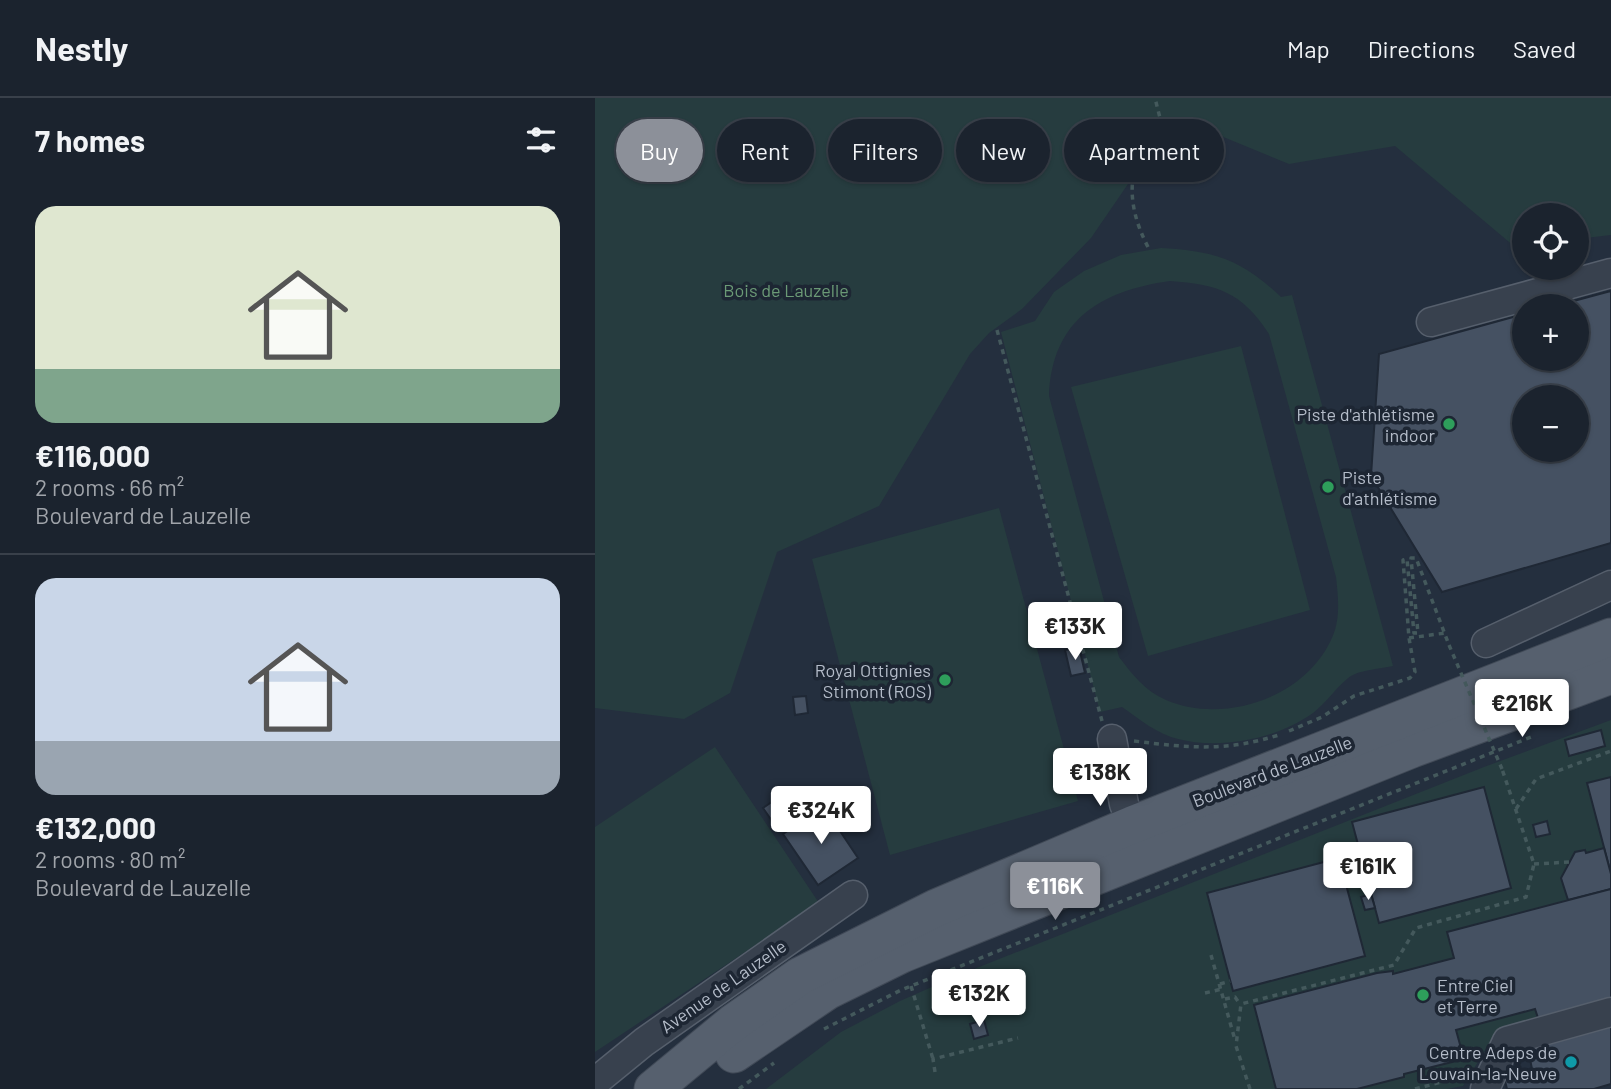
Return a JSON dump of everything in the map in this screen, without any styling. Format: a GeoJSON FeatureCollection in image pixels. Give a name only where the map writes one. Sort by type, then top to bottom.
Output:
{"type":"FeatureCollection","features":[{"type":"Feature","properties":{"kind":"main road","name":"Boulevard de Lauzelle"},"geometry":{"type":"LineString","coordinates":[[653,1089],[733,1023],[800,976],[936,908],[1132,825],[1611,637]]}},
{"type":"Feature","properties":{"kind":"main road","name":"Boulevard de Lauzelle"},"geometry":{"type":"LineString","coordinates":[[689,1089],[756,1037],[827,991],[902,954],[1412,749],[1611,675]]}},
{"type":"Feature","properties":{"kind":"street"},"geometry":{"type":"LineString","coordinates":[[1431,322],[1611,273]]}},
{"type":"Feature","properties":{"kind":"street"},"geometry":{"type":"LineString","coordinates":[[1486,643],[1611,585]]}},
{"type":"Feature","properties":{"kind":"street"},"geometry":{"type":"LineString","coordinates":[[1112,739],[1124,804],[1132,825]]}},
{"type":"Feature","properties":{"kind":"street","name":"Avenue de Lauzelle"},"geometry":{"type":"LineString","coordinates":[[595,1082],[644,1042],[853,895]]}},
{"type":"Feature","properties":{"kind":"street"},"geometry":{"type":"LineString","coordinates":[[1484,1088],[1507,1041],[1611,1012]]}},
{"type":"Feature","properties":{"kind":"path"},"geometry":{"type":"LineString","coordinates":[[1147,247],[1141,234],[1131,192],[1133,170],[1144,139],[1160,118],[1156,98]]}},
{"type":"Feature","properties":{"kind":"path"},"geometry":{"type":"LineString","coordinates":[[997,330],[1100,719],[1112,739],[1201,749],[1252,744],[1322,717],[1354,696],[1410,678],[1415,672],[1415,665],[1409,638],[1403,560],[1407,559],[1414,633],[1418,633],[1411,558],[1416,558],[1449,645],[1502,769],[1534,864],[1526,897],[1416,928],[1394,965],[1241,1004]]}},
{"type":"Feature","properties":{"kind":"path"},"geometry":{"type":"LineString","coordinates":[[1409,638],[1445,633]]}},
{"type":"Feature","properties":{"kind":"path"},"geometry":{"type":"LineString","coordinates":[[821,1031],[911,986],[1534,736]]}},
{"type":"Feature","properties":{"kind":"path"},"geometry":{"type":"LineString","coordinates":[[1516,809],[1536,779],[1611,751]]}},
{"type":"Feature","properties":{"kind":"path"},"geometry":{"type":"LineString","coordinates":[[1534,864],[1570,862]]}},
{"type":"Feature","properties":{"kind":"path"},"geometry":{"type":"LineString","coordinates":[[1211,955],[1250,1089]]}},
{"type":"Feature","properties":{"kind":"path"},"geometry":{"type":"LineString","coordinates":[[1205,993],[1230,981]]}},
{"type":"Feature","properties":{"kind":"path"},"geometry":{"type":"LineString","coordinates":[[911,986],[935,1073]]}},
{"type":"Feature","properties":{"kind":"path"},"geometry":{"type":"LineString","coordinates":[[1225,999],[1235,997],[1241,1004],[1236,1046]]}},
{"type":"Feature","properties":{"kind":"path"},"geometry":{"type":"LineString","coordinates":[[933,1059],[1018,1038]]}},
{"type":"Feature","properties":{"kind":"path"},"geometry":{"type":"LineString","coordinates":[[739,1089],[779,1059]]}},
{"type":"Feature","properties":{"kind":"path"},"geometry":{"type":"LineString","coordinates":[[1415,1089],[1464,1076],[1484,1088]]}},
{"type":"Feature","properties":{"kind":"green space","name":"Bois de Lauzelle"},"geometry":{"type":"Polygon","coordinates":[[[595,98],[1611,98],[1611,235],[1589,238],[1589,203],[1512,203],[1512,244],[1395,146],[1289,164],[1224,137],[1224,119],[1064,119],[1064,182],[1129,182],[1128,184],[1091,238],[1022,309],[989,333],[970,354],[879,506],[777,552],[730,693],[684,719],[595,708],[595,98]]]}},
{"type":"Feature","properties":{"kind":"green space","name":"Piste d'athlétisme"},"geometry":{"type":"Polygon","coordinates":[[[1161,248],[1212,255],[1226,259],[1253,274],[1281,297],[1292,295],[1393,666],[1351,676],[1313,713],[1266,736],[1230,742],[1194,742],[1163,734],[1122,707],[1100,712],[1001,332],[1035,321],[1054,292],[1084,271],[1121,255],[1161,248]],[[1170,281],[1122,293],[1084,314],[1070,329],[1059,347],[1052,370],[1049,396],[1119,657],[1139,682],[1166,700],[1190,707],[1215,709],[1240,706],[1265,699],[1288,688],[1308,672],[1324,653],[1338,617],[1336,577],[1269,334],[1249,308],[1227,293],[1202,285],[1170,281]]]}},
{"type":"Feature","properties":{"kind":"green space"},"geometry":{"type":"Polygon","coordinates":[[[1241,346],[1310,610],[1148,656],[1071,387],[1241,346]]]}},
{"type":"Feature","properties":{"kind":"green space","name":"Royal Ottignies Stimont (ROS)"},"geometry":{"type":"Polygon","coordinates":[[[999,508],[1078,801],[890,855],[812,559],[999,508]]]}},
{"type":"Feature","properties":{"kind":"green space"},"geometry":{"type":"Polygon","coordinates":[[[1611,720],[1611,1000],[1491,1041],[1463,1086],[1447,1089],[766,1089],[841,1032],[900,1001],[959,975],[1484,767],[1611,720]]]}},
{"type":"Feature","properties":{"kind":"green space"},"geometry":{"type":"Polygon","coordinates":[[[715,747],[819,903],[595,1052],[595,827],[715,747]]]}},
{"type":"Feature","properties":{"kind":"building","name":"Piste d'athlétisme indoor"},"geometry":{"type":"Polygon","coordinates":[[[1611,291],[1611,543],[1442,592],[1371,476],[1379,354],[1512,317],[1512,371],[1589,371],[1589,297],[1611,291]]]}},
{"type":"Feature","properties":{"kind":"building"},"geometry":{"type":"Polygon","coordinates":[[[1079,647],[1085,673],[1071,676],[1065,650],[1079,647]]]}},
{"type":"Feature","properties":{"kind":"building"},"geometry":{"type":"Polygon","coordinates":[[[806,696],[808,713],[795,715],[793,697],[806,696]]]}},
{"type":"Feature","properties":{"kind":"building"},"geometry":{"type":"Polygon","coordinates":[[[1601,730],[1605,746],[1569,756],[1565,740],[1601,730]]]}},
{"type":"Feature","properties":{"kind":"building"},"geometry":{"type":"Polygon","coordinates":[[[1611,777],[1611,874],[1587,783],[1611,777]]]}},
{"type":"Feature","properties":{"kind":"building"},"geometry":{"type":"Polygon","coordinates":[[[1484,787],[1511,888],[1379,923],[1352,822],[1484,787]]]}},
{"type":"Feature","properties":{"kind":"building"},"geometry":{"type":"Polygon","coordinates":[[[776,799],[786,812],[772,821],[763,808],[776,799]]]}},
{"type":"Feature","properties":{"kind":"building"},"geometry":{"type":"Polygon","coordinates":[[[824,807],[858,858],[818,885],[783,834],[824,807]]]}},
{"type":"Feature","properties":{"kind":"building"},"geometry":{"type":"Polygon","coordinates":[[[1547,821],[1550,834],[1536,837],[1533,825],[1547,821]]]}},
{"type":"Feature","properties":{"kind":"building"},"geometry":{"type":"Polygon","coordinates":[[[1604,848],[1611,874],[1611,889],[1568,900],[1561,878],[1575,852],[1585,850],[1586,853],[1604,848]]]}},
{"type":"Feature","properties":{"kind":"building"},"geometry":{"type":"Polygon","coordinates":[[[1339,858],[1365,956],[1233,991],[1207,893],[1339,858]]]}},
{"type":"Feature","properties":{"kind":"building"},"geometry":{"type":"Polygon","coordinates":[[[1611,889],[1611,999],[1538,1018],[1535,1009],[1456,1030],[1464,1059],[1404,1074],[1404,1077],[1357,1089],[1276,1089],[1254,1005],[1377,973],[1393,971],[1393,974],[1454,958],[1447,932],[1611,889]]]}},
{"type":"Feature","properties":{"kind":"building"},"geometry":{"type":"Polygon","coordinates":[[[1371,894],[1375,908],[1365,910],[1361,897],[1371,894]]]}},
{"type":"Feature","properties":{"kind":"building"},"geometry":{"type":"Polygon","coordinates":[[[984,1020],[988,1035],[974,1039],[970,1024],[984,1020]]]}},
{"type":"Feature","properties":{"kind":"building","name":"Centre Adeps de Louvain-la-Neuve"},"geometry":{"type":"Polygon","coordinates":[[[1611,1024],[1611,1084],[1594,1089],[1507,1089],[1504,1077],[1532,1069],[1529,1054],[1536,1053],[1534,1046],[1611,1024]]]}},
{"type":"Feature","properties":{"kind":"place","name":"Piste d'athlétisme indoor"},"geometry":{"type":"Point","coordinates":[1449,424]}},
{"type":"Feature","properties":{"kind":"place","name":"Piste d'athlétisme"},"geometry":{"type":"Point","coordinates":[1328,487]}},
{"type":"Feature","properties":{"kind":"place","name":"Royal Ottignies Stimont (ROS)"},"geometry":{"type":"Point","coordinates":[945,680]}},
{"type":"Feature","properties":{"kind":"place","name":"Entre Ciel et Terre"},"geometry":{"type":"Point","coordinates":[1423,995]}},
{"type":"Feature","properties":{"kind":"place","name":"Centre Adeps de Louvain-la-Neuve"},"geometry":{"type":"Point","coordinates":[1571,1062]}}]}
